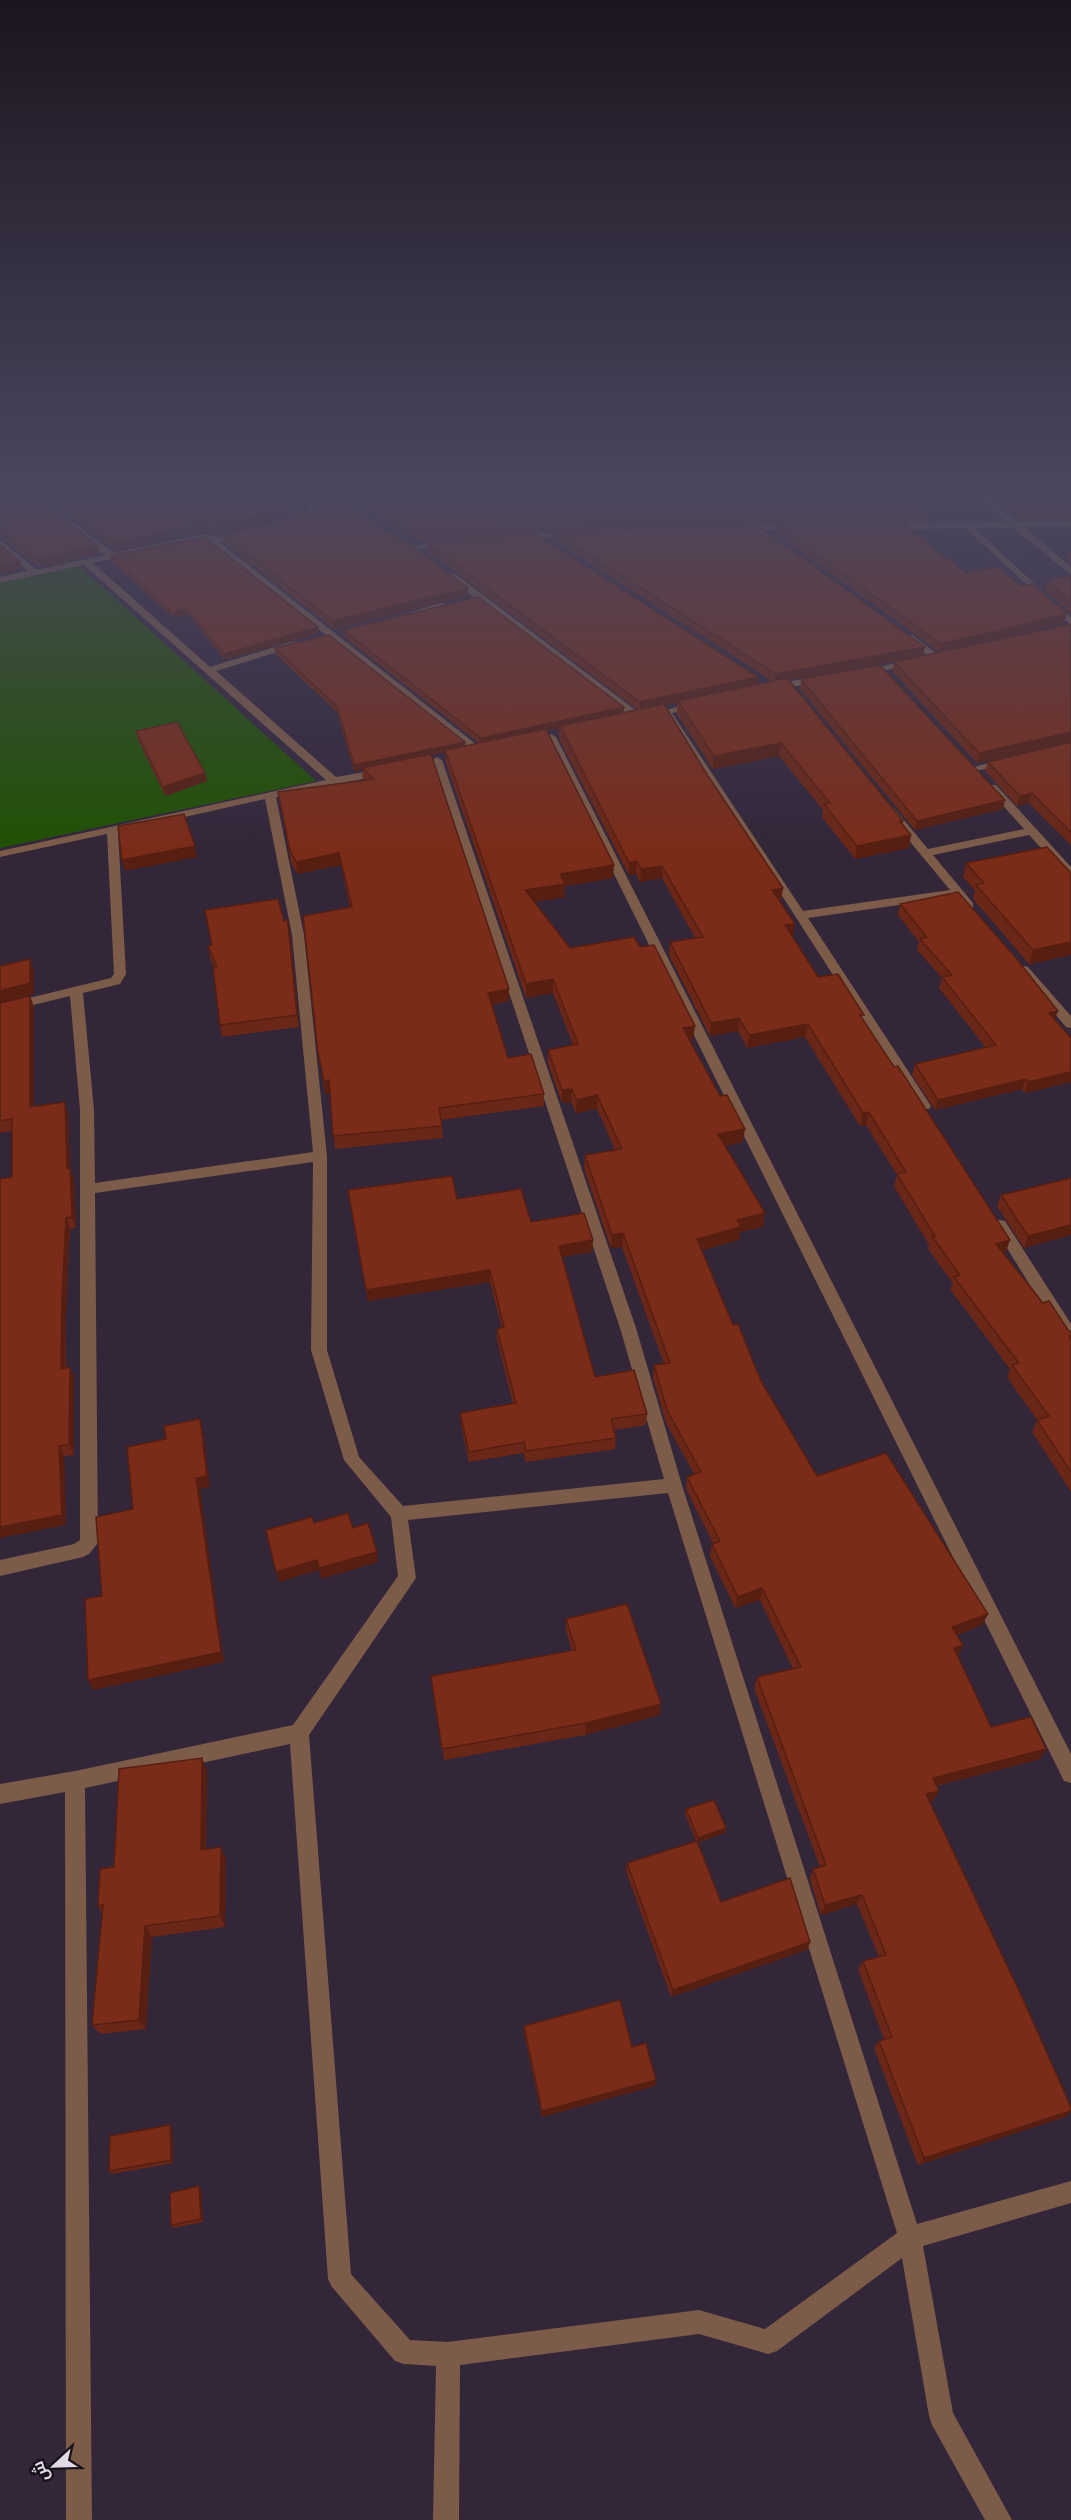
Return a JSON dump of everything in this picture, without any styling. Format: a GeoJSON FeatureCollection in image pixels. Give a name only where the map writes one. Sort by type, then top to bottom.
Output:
{"type":"FeatureCollection","features":[{"type":"Feature","properties":{"kind":"street"},"geometry":{"type":"LineString","coordinates":[[143,612],[334,781]]}},
{"type":"Feature","properties":{"kind":"street"},"geometry":{"type":"LineString","coordinates":[[297,612],[476,753],[493,749]]}},
{"type":"Feature","properties":{"kind":"street"},"geometry":{"type":"LineString","coordinates":[[386,620],[421,612]]}},
{"type":"Feature","properties":{"kind":"street"},"geometry":{"type":"LineString","coordinates":[[492,612],[633,719],[701,704]]}},
{"type":"Feature","properties":{"kind":"street"},"geometry":{"type":"LineString","coordinates":[[1060,612],[1071,622]]}},
{"type":"Feature","properties":{"kind":"street"},"geometry":{"type":"LineString","coordinates":[[1060,630],[1071,627]]}},
{"type":"Feature","properties":{"kind":"street"},"geometry":{"type":"LineString","coordinates":[[854,674],[885,672],[942,656],[899,630]]}},
{"type":"Feature","properties":{"kind":"street"},"geometry":{"type":"LineString","coordinates":[[327,636],[343,632]]}},
{"type":"Feature","properties":{"kind":"street"},"geometry":{"type":"LineString","coordinates":[[210,669],[301,642]]}},
{"type":"Feature","properties":{"kind":"street"},"geometry":{"type":"LineString","coordinates":[[766,686],[792,689],[832,677]]}},
{"type":"Feature","properties":{"kind":"street"},"geometry":{"type":"LineString","coordinates":[[667,711],[930,1116]]}},
{"type":"Feature","properties":{"kind":"street"},"geometry":{"type":"LineString","coordinates":[[551,737],[1071,1774]]}},
{"type":"Feature","properties":{"kind":"street"},"geometry":{"type":"LineString","coordinates":[[1018,759],[971,764],[1071,874]]}},
{"type":"Feature","properties":{"kind":"street"},"geometry":{"type":"LineString","coordinates":[[437,760],[628,1328],[674,1485],[910,2238],[941,2416],[999,2520]]}},
{"type":"Feature","properties":{"kind":"street"},"geometry":{"type":"LineString","coordinates":[[0,854],[391,770]]}},
{"type":"Feature","properties":{"kind":"street"},"geometry":{"type":"LineString","coordinates":[[270,795],[298,935],[320,1156],[319,1350],[352,1460],[399,1514],[407,1578],[299,1733],[340,2279],[404,2352],[448,2354],[699,2322],[768,2342],[910,2238],[1071,2192]]}},
{"type":"Feature","properties":{"kind":"street"},"geometry":{"type":"LineString","coordinates":[[882,800],[980,919]]}},
{"type":"Feature","properties":{"kind":"street"},"geometry":{"type":"LineString","coordinates":[[0,1010],[116,981],[120,974],[112,829]]}},
{"type":"Feature","properties":{"kind":"street"},"geometry":{"type":"LineString","coordinates":[[926,853],[1032,831]]}},
{"type":"Feature","properties":{"kind":"street"},"geometry":{"type":"LineString","coordinates":[[801,915],[957,893]]}},
{"type":"Feature","properties":{"kind":"street"},"geometry":{"type":"LineString","coordinates":[[1018,963],[1071,1024]]}},
{"type":"Feature","properties":{"kind":"street"},"geometry":{"type":"LineString","coordinates":[[0,1568],[74,1552],[83,1549],[89,1543],[87,1110],[76,990]]}},
{"type":"Feature","properties":{"kind":"street"},"geometry":{"type":"LineString","coordinates":[[88,1189],[320,1156]]}},
{"type":"Feature","properties":{"kind":"street"},"geometry":{"type":"LineString","coordinates":[[994,1216],[1071,1337]]}},
{"type":"Feature","properties":{"kind":"street"},"geometry":{"type":"LineString","coordinates":[[399,1514],[674,1485]]}},
{"type":"Feature","properties":{"kind":"street"},"geometry":{"type":"LineString","coordinates":[[0,1794],[75,1781],[299,1733]]}},
{"type":"Feature","properties":{"kind":"street"},"geometry":{"type":"LineString","coordinates":[[75,1781],[79,2520]]}},
{"type":"Feature","properties":{"kind":"street"},"geometry":{"type":"LineString","coordinates":[[446,2520],[448,2354]]}},
{"type":"Feature","properties":{"kind":"green space"},"geometry":{"type":"Polygon","coordinates":[[[0,612],[129,612],[316,781],[0,848],[0,612]]]}},
{"type":"Feature","properties":{"kind":"building"},"geometry":{"type":"Polygon","coordinates":[[[189,612],[298,612],[318,627],[224,654],[189,612]]]}},
{"type":"Feature","properties":{"kind":"building"},"geometry":{"type":"Polygon","coordinates":[[[321,612],[371,612],[333,621],[321,612]]]}},
{"type":"Feature","properties":{"kind":"building"},"geometry":{"type":"Polygon","coordinates":[[[418,612],[497,612],[624,707],[481,738],[343,630],[418,612]]]}},
{"type":"Feature","properties":{"kind":"building"},"geometry":{"type":"Polygon","coordinates":[[[519,612],[656,612],[758,677],[640,702],[519,612]]]}},
{"type":"Feature","properties":{"kind":"building"},"geometry":{"type":"Polygon","coordinates":[[[678,612],[876,612],[925,647],[776,674],[678,612]]]}},
{"type":"Feature","properties":{"kind":"building"},"geometry":{"type":"Polygon","coordinates":[[[896,612],[1064,612],[1067,614],[941,644],[896,612]]]}},
{"type":"Feature","properties":{"kind":"building"},"geometry":{"type":"Polygon","coordinates":[[[1071,624],[1071,732],[979,753],[894,662],[1071,624]]]}},
{"type":"Feature","properties":{"kind":"building"},"geometry":{"type":"Polygon","coordinates":[[[329,635],[465,742],[354,765],[337,707],[275,648],[329,635]]]}},
{"type":"Feature","properties":{"kind":"building"},"geometry":{"type":"Polygon","coordinates":[[[880,665],[1005,800],[917,821],[801,679],[880,665]]]}},
{"type":"Feature","properties":{"kind":"building"},"geometry":{"type":"Polygon","coordinates":[[[787,678],[903,821],[900,821],[911,835],[857,846],[824,804],[830,803],[781,743],[714,756],[678,701],[787,678]]]}},
{"type":"Feature","properties":{"kind":"building"},"geometry":{"type":"Polygon","coordinates":[[[664,704],[708,776],[783,888],[772,890],[795,924],[785,925],[818,977],[838,974],[864,1015],[860,1015],[894,1067],[898,1066],[1010,1240],[996,1244],[1043,1303],[1049,1301],[1071,1332],[1069,1336],[1071,1339],[1071,1472],[1037,1420],[1049,1416],[1012,1365],[1019,1363],[954,1277],[960,1275],[932,1236],[935,1236],[897,1174],[906,1172],[869,1112],[863,1113],[808,1024],[749,1035],[739,1018],[711,1023],[670,942],[703,937],[662,866],[641,869],[637,861],[629,863],[560,726],[664,704]]]}},
{"type":"Feature","properties":{"kind":"building"},"geometry":{"type":"Polygon","coordinates":[[[177,722],[205,773],[163,787],[136,731],[177,722]]]}},
{"type":"Feature","properties":{"kind":"building"},"geometry":{"type":"Polygon","coordinates":[[[546,729],[614,865],[560,874],[565,884],[525,890],[570,948],[634,937],[640,947],[654,945],[695,1026],[683,1028],[720,1096],[727,1095],[745,1129],[718,1134],[765,1213],[737,1220],[741,1227],[697,1239],[733,1325],[738,1324],[761,1381],[817,1476],[886,1453],[988,1614],[952,1627],[963,1645],[954,1648],[991,1727],[1031,1717],[1046,1749],[933,1778],[939,1791],[926,1794],[1022,1997],[1071,2111],[924,2158],[879,2041],[892,2037],[863,1961],[886,1955],[862,1895],[825,1905],[813,1869],[826,1865],[757,1677],[801,1667],[762,1588],[738,1597],[712,1544],[720,1541],[687,1477],[701,1472],[667,1410],[654,1365],[670,1363],[623,1233],[612,1235],[585,1155],[622,1149],[597,1095],[577,1100],[572,1089],[562,1090],[548,1050],[578,1044],[553,979],[526,984],[445,750],[546,729]]]}},
{"type":"Feature","properties":{"kind":"building"},"geometry":{"type":"Polygon","coordinates":[[[1071,742],[1071,832],[1032,793],[1020,796],[988,762],[1071,742]]]}},
{"type":"Feature","properties":{"kind":"building"},"geometry":{"type":"Polygon","coordinates":[[[431,754],[509,989],[488,993],[508,1058],[531,1054],[544,1094],[439,1108],[442,1126],[333,1136],[329,1080],[324,1081],[318,1052],[303,916],[352,907],[339,853],[296,862],[290,850],[278,792],[374,779],[362,768],[431,754]]]}},
{"type":"Feature","properties":{"kind":"building"},"geometry":{"type":"Polygon","coordinates":[[[184,814],[195,846],[122,860],[118,826],[184,814]]]}},
{"type":"Feature","properties":{"kind":"building"},"geometry":{"type":"Polygon","coordinates":[[[1047,847],[1071,873],[1071,942],[1033,950],[976,885],[984,883],[966,863],[1047,847]]]}},
{"type":"Feature","properties":{"kind":"building"},"geometry":{"type":"Polygon","coordinates":[[[958,892],[1015,957],[1058,1011],[1049,1013],[1071,1038],[1071,1072],[1028,1082],[1026,1079],[938,1100],[915,1064],[996,1045],[942,977],[952,975],[920,939],[927,937],[900,904],[958,892]]]}},
{"type":"Feature","properties":{"kind":"building"},"geometry":{"type":"Polygon","coordinates":[[[278,899],[284,921],[287,920],[288,924],[297,1015],[220,1025],[213,968],[217,967],[208,946],[212,945],[205,910],[278,899]]]}},
{"type":"Feature","properties":{"kind":"building"},"geometry":{"type":"Polygon","coordinates":[[[30,959],[30,983],[0,991],[0,966],[30,959]]]}},
{"type":"Feature","properties":{"kind":"building"},"geometry":{"type":"Polygon","coordinates":[[[30,996],[30,1107],[65,1102],[67,1169],[70,1168],[72,1217],[66,1218],[61,1369],[70,1367],[69,1444],[59,1446],[62,1515],[0,1527],[0,1179],[12,1177],[12,1119],[0,1121],[0,1003],[30,996]]]}},
{"type":"Feature","properties":{"kind":"building"},"geometry":{"type":"Polygon","coordinates":[[[452,1176],[457,1199],[521,1189],[531,1222],[584,1213],[593,1240],[559,1246],[595,1377],[634,1370],[647,1414],[611,1419],[616,1438],[526,1451],[524,1442],[469,1452],[460,1413],[516,1403],[497,1329],[504,1327],[490,1270],[366,1290],[348,1190],[452,1176]]]}},
{"type":"Feature","properties":{"kind":"building"},"geometry":{"type":"Polygon","coordinates":[[[1071,1178],[1071,1225],[1028,1236],[1001,1195],[1071,1178]]]}},
{"type":"Feature","properties":{"kind":"building"},"geometry":{"type":"Polygon","coordinates":[[[200,1419],[207,1476],[196,1478],[221,1652],[88,1680],[85,1599],[102,1596],[96,1517],[133,1509],[127,1447],[166,1439],[164,1426],[200,1419]]]}},
{"type":"Feature","properties":{"kind":"building"},"geometry":{"type":"Polygon","coordinates":[[[348,1513],[353,1528],[368,1523],[377,1552],[319,1568],[317,1560],[276,1572],[266,1530],[312,1517],[314,1523],[348,1513]]]}},
{"type":"Feature","properties":{"kind":"building"},"geometry":{"type":"Polygon","coordinates":[[[627,1604],[661,1704],[586,1723],[442,1749],[431,1676],[576,1650],[566,1619],[627,1604]]]}},
{"type":"Feature","properties":{"kind":"building"},"geometry":{"type":"Polygon","coordinates":[[[202,1758],[201,1850],[221,1847],[220,1916],[145,1926],[139,2020],[92,2025],[103,1905],[98,1906],[100,1869],[114,1867],[119,1769],[202,1758]]]}},
{"type":"Feature","properties":{"kind":"building"},"geometry":{"type":"Polygon","coordinates":[[[714,1800],[726,1828],[698,1838],[686,1809],[714,1800]]]}},
{"type":"Feature","properties":{"kind":"building"},"geometry":{"type":"Polygon","coordinates":[[[697,1841],[721,1902],[790,1878],[810,1942],[673,1990],[627,1863],[697,1841]]]}},
{"type":"Feature","properties":{"kind":"building"},"geometry":{"type":"Polygon","coordinates":[[[620,2000],[632,2047],[646,2043],[656,2080],[542,2111],[524,2026],[620,2000]]]}},
{"type":"Feature","properties":{"kind":"building"},"geometry":{"type":"Polygon","coordinates":[[[170,2125],[171,2160],[109,2171],[110,2136],[170,2125]]]}},
{"type":"Feature","properties":{"kind":"building"},"geometry":{"type":"Polygon","coordinates":[[[199,2186],[201,2219],[171,2225],[170,2193],[199,2186]]]}}]}
